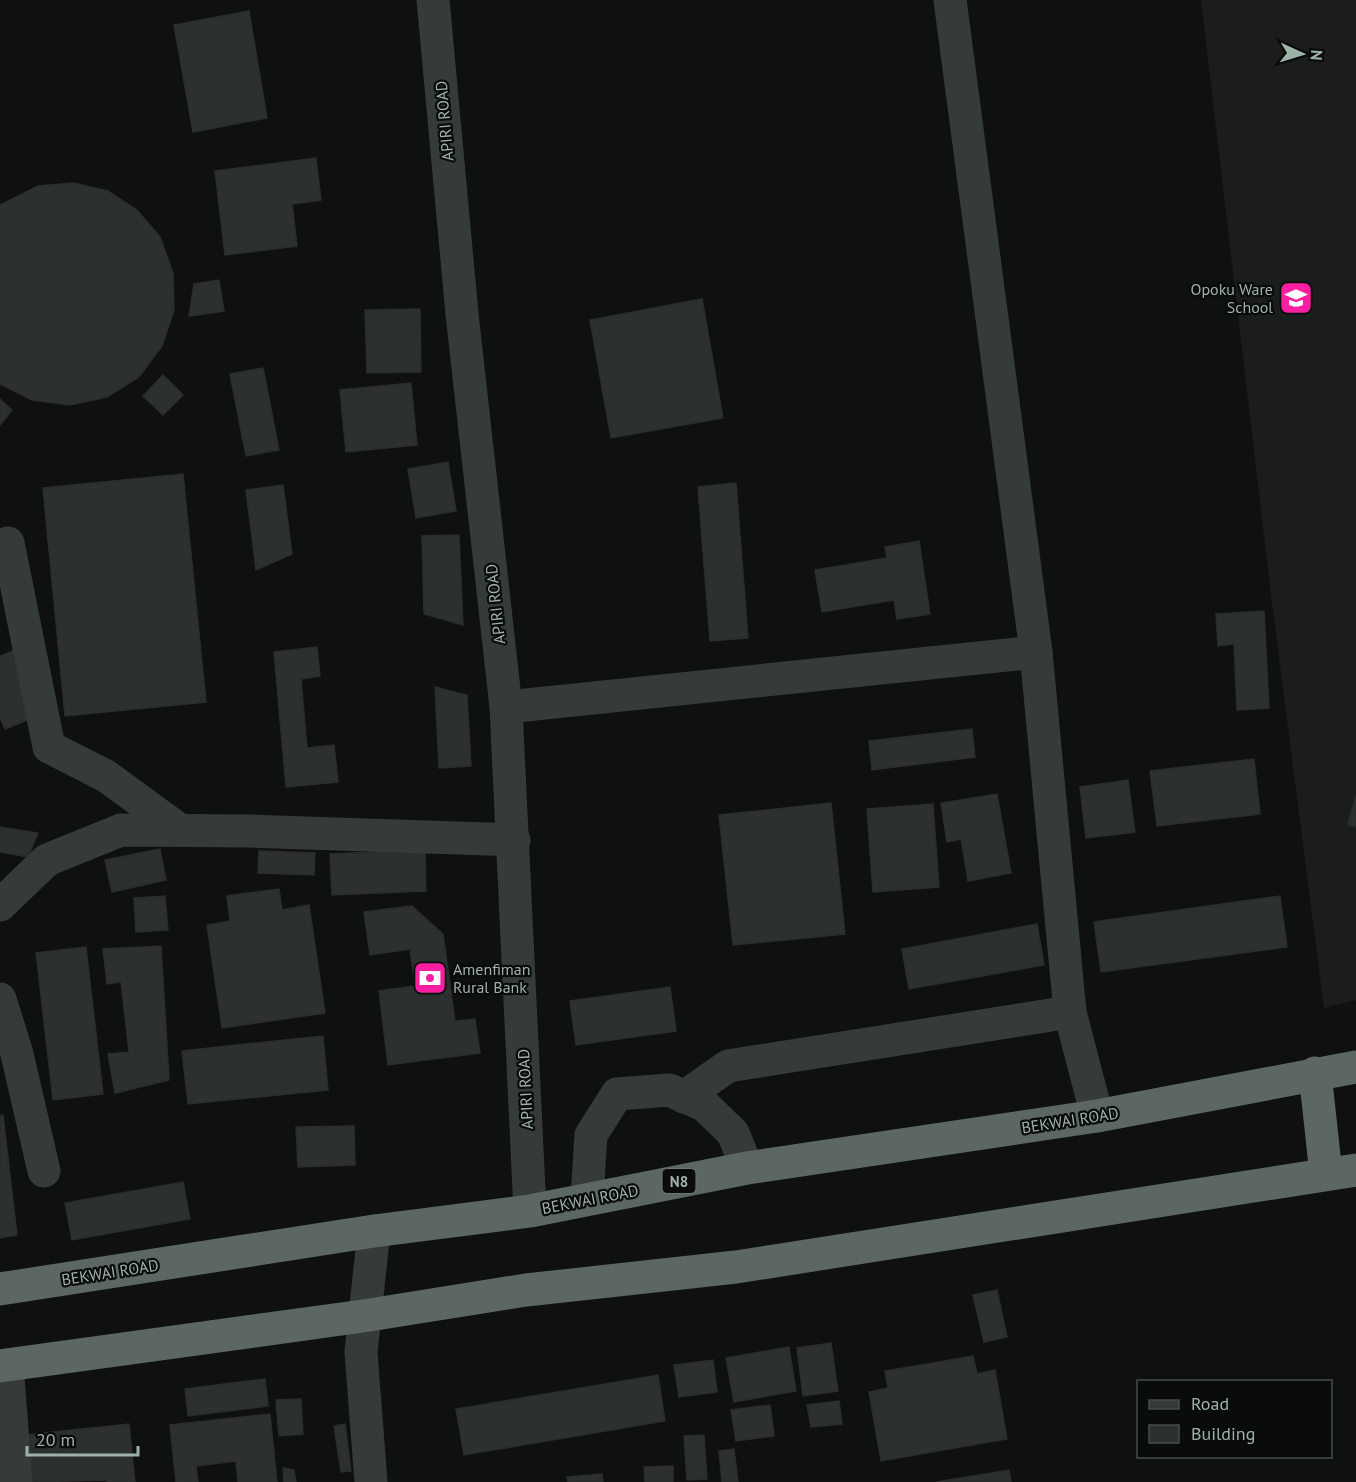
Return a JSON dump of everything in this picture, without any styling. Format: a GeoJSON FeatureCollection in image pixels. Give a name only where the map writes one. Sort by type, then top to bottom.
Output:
{"type":"FeatureCollection","features":[{"type":"Feature","properties":{"kind":"highway","name":"BEKWAI ROAD"},"geometry":{"type":"LineString","coordinates":[[0,1289],[374,1231],[530,1211],[747,1168],[1097,1116],[1356,1067]]}},
{"type":"Feature","properties":{"kind":"highway"},"geometry":{"type":"LineString","coordinates":[[4,1365],[363,1316],[526,1290],[736,1266],[1341,1172],[1315,1073]]}},
{"type":"Feature","properties":{"kind":"street","name":"APIRI ROAD"},"geometry":{"type":"LineString","coordinates":[[433,0],[462,314],[506,707],[530,1211]]}},
{"type":"Feature","properties":{"kind":"street"},"geometry":{"type":"LineString","coordinates":[[950,0],[1036,652],[1070,1012],[1097,1116]]}},
{"type":"Feature","properties":{"kind":"street"},"geometry":{"type":"LineString","coordinates":[[8,543],[49,747],[106,776],[180,830]]}},
{"type":"Feature","properties":{"kind":"street"},"geometry":{"type":"LineString","coordinates":[[506,707],[1036,652]]}},
{"type":"Feature","properties":{"kind":"street"},"geometry":{"type":"LineString","coordinates":[[0,905],[47,860],[121,830],[514,840]]}},
{"type":"Feature","properties":{"kind":"street"},"geometry":{"type":"LineString","coordinates":[[0,999],[17,1054],[44,1171]]}},
{"type":"Feature","properties":{"kind":"street"},"geometry":{"type":"LineString","coordinates":[[684,1097],[728,1066],[1070,1012]]}},
{"type":"Feature","properties":{"kind":"street"},"geometry":{"type":"LineString","coordinates":[[586,1199],[591,1135],[617,1094],[669,1090],[704,1105],[733,1133],[747,1168]]}},
{"type":"Feature","properties":{"kind":"street"},"geometry":{"type":"LineString","coordinates":[[371,1482],[362,1386],[363,1316],[374,1231]]}},
{"type":"Feature","properties":{"kind":"street"},"geometry":{"type":"LineString","coordinates":[[4,1365],[16,1482]]}},
{"type":"Feature","properties":{"kind":"shaded area","name":"Opoku Ware School"},"geometry":{"type":"Polygon","coordinates":[[[1201,0],[1356,0],[1356,1000],[1324,1008],[1271,595],[1201,0]]]}},
{"type":"Feature","properties":{"kind":"building"},"geometry":{"type":"Polygon","coordinates":[[[249,11],[267,118],[193,132],[174,25],[249,11]]]}},
{"type":"Feature","properties":{"kind":"building"},"geometry":{"type":"Polygon","coordinates":[[[316,158],[321,200],[292,204],[297,246],[225,255],[215,171],[316,158]]]}},
{"type":"Feature","properties":{"kind":"building"},"geometry":{"type":"Polygon","coordinates":[[[73,183],[108,191],[137,210],[160,237],[173,273],[174,310],[162,346],[139,377],[107,397],[70,405],[32,400],[0,384],[0,205],[38,186],[73,183]]]}},
{"type":"Feature","properties":{"kind":"building"},"geometry":{"type":"Polygon","coordinates":[[[219,280],[224,311],[189,316],[194,284],[219,280]]]}},
{"type":"Feature","properties":{"kind":"building"},"geometry":{"type":"Polygon","coordinates":[[[702,299],[723,418],[611,438],[590,320],[702,299]]]}},
{"type":"Feature","properties":{"kind":"building"},"geometry":{"type":"Polygon","coordinates":[[[420,309],[421,372],[367,373],[365,310],[420,309]]]}},
{"type":"Feature","properties":{"kind":"building"},"geometry":{"type":"Polygon","coordinates":[[[263,368],[279,450],[246,456],[230,374],[263,368]]]}},
{"type":"Feature","properties":{"kind":"building"},"geometry":{"type":"Polygon","coordinates":[[[163,375],[183,395],[163,415],[143,396],[163,375]]]}},
{"type":"Feature","properties":{"kind":"building"},"geometry":{"type":"Polygon","coordinates":[[[411,383],[417,445],[346,452],[340,390],[411,383]]]}},
{"type":"Feature","properties":{"kind":"building"},"geometry":{"type":"Polygon","coordinates":[[[0,399],[12,410],[0,425],[0,399]]]}},
{"type":"Feature","properties":{"kind":"building"},"geometry":{"type":"Polygon","coordinates":[[[448,462],[456,511],[416,518],[408,469],[448,462]]]}},
{"type":"Feature","properties":{"kind":"building"},"geometry":{"type":"Polygon","coordinates":[[[183,474],[206,702],[65,716],[43,488],[183,474]]]}},
{"type":"Feature","properties":{"kind":"building"},"geometry":{"type":"Polygon","coordinates":[[[736,483],[748,638],[710,641],[698,487],[736,483]]]}},
{"type":"Feature","properties":{"kind":"building"},"geometry":{"type":"Polygon","coordinates":[[[283,485],[292,554],[256,570],[246,490],[283,485]]]}},
{"type":"Feature","properties":{"kind":"building"},"geometry":{"type":"Polygon","coordinates":[[[459,535],[463,625],[424,614],[422,536],[459,535]]]}},
{"type":"Feature","properties":{"kind":"building"},"geometry":{"type":"Polygon","coordinates":[[[919,541],[930,614],[897,619],[894,600],[822,612],[815,570],[887,558],[885,547],[919,541]]]}},
{"type":"Feature","properties":{"kind":"building"},"geometry":{"type":"Polygon","coordinates":[[[1264,611],[1269,708],[1237,710],[1234,644],[1218,646],[1216,614],[1264,611]]]}},
{"type":"Feature","properties":{"kind":"building"},"geometry":{"type":"Polygon","coordinates":[[[317,647],[320,676],[301,679],[307,748],[334,745],[338,782],[286,787],[274,652],[317,647]]]}},
{"type":"Feature","properties":{"kind":"building"},"geometry":{"type":"Polygon","coordinates":[[[15,650],[42,714],[5,729],[0,718],[0,656],[15,650]]]}},
{"type":"Feature","properties":{"kind":"building"},"geometry":{"type":"Polygon","coordinates":[[[435,687],[467,695],[471,766],[439,768],[435,687]]]}},
{"type":"Feature","properties":{"kind":"building"},"geometry":{"type":"Polygon","coordinates":[[[972,729],[975,757],[872,770],[869,741],[972,729]]]}},
{"type":"Feature","properties":{"kind":"building"},"geometry":{"type":"Polygon","coordinates":[[[1254,759],[1260,814],[1157,826],[1150,771],[1254,759]]]}},
{"type":"Feature","properties":{"kind":"building"},"geometry":{"type":"Polygon","coordinates":[[[1128,780],[1135,832],[1086,838],[1080,787],[1128,780]]]}},
{"type":"Feature","properties":{"kind":"building"},"geometry":{"type":"Polygon","coordinates":[[[997,794],[1011,873],[968,881],[961,839],[947,842],[941,803],[997,794]]]}},
{"type":"Feature","properties":{"kind":"building"},"geometry":{"type":"Polygon","coordinates":[[[1356,795],[1356,827],[1348,825],[1356,795]]]}},
{"type":"Feature","properties":{"kind":"building"},"geometry":{"type":"Polygon","coordinates":[[[831,803],[845,934],[733,945],[719,815],[831,803]]]}},
{"type":"Feature","properties":{"kind":"building"},"geometry":{"type":"Polygon","coordinates":[[[933,804],[939,887],[873,892],[867,809],[933,804]]]}},
{"type":"Feature","properties":{"kind":"building"},"geometry":{"type":"Polygon","coordinates":[[[0,827],[38,833],[28,857],[0,852],[0,827]]]}},
{"type":"Feature","properties":{"kind":"building"},"geometry":{"type":"Polygon","coordinates":[[[160,849],[166,880],[112,892],[105,860],[160,849]]]}},
{"type":"Feature","properties":{"kind":"building"},"geometry":{"type":"Polygon","coordinates":[[[425,850],[426,891],[332,895],[330,854],[425,850]]]}},
{"type":"Feature","properties":{"kind":"building"},"geometry":{"type":"Polygon","coordinates":[[[259,851],[315,853],[314,875],[258,873],[259,851]]]}},
{"type":"Feature","properties":{"kind":"building"},"geometry":{"type":"Polygon","coordinates":[[[279,889],[282,910],[309,905],[325,1013],[222,1028],[207,925],[230,921],[227,896],[279,889]]]}},
{"type":"Feature","properties":{"kind":"building"},"geometry":{"type":"Polygon","coordinates":[[[165,896],[168,930],[136,932],[134,898],[165,896]]]}},
{"type":"Feature","properties":{"kind":"building"},"geometry":{"type":"Polygon","coordinates":[[[1280,896],[1287,947],[1101,972],[1094,922],[1280,896]]]}},
{"type":"Feature","properties":{"kind":"building"},"geometry":{"type":"Polygon","coordinates":[[[412,906],[443,934],[455,1021],[475,1019],[480,1053],[388,1065],[379,991],[415,986],[410,949],[370,955],[364,912],[412,906]]]}},
{"type":"Feature","properties":{"kind":"building"},"geometry":{"type":"Polygon","coordinates":[[[1037,924],[1044,965],[909,989],[902,949],[1037,924]]]}},
{"type":"Feature","properties":{"kind":"building"},"geometry":{"type":"Polygon","coordinates":[[[161,946],[169,1080],[115,1093],[108,1054],[129,1052],[121,982],[107,984],[103,949],[161,946]]]}},
{"type":"Feature","properties":{"kind":"building"},"geometry":{"type":"Polygon","coordinates":[[[86,947],[103,1094],[53,1100],[36,953],[86,947]]]}},
{"type":"Feature","properties":{"kind":"building"},"geometry":{"type":"Polygon","coordinates":[[[670,987],[676,1031],[576,1045],[570,1001],[670,987]]]}},
{"type":"Feature","properties":{"kind":"building"},"geometry":{"type":"Polygon","coordinates":[[[323,1036],[328,1090],[188,1104],[182,1051],[323,1036]]]}},
{"type":"Feature","properties":{"kind":"building"},"geometry":{"type":"Polygon","coordinates":[[[3,1115],[17,1235],[0,1238],[0,1116],[3,1115]]]}},
{"type":"Feature","properties":{"kind":"building"},"geometry":{"type":"Polygon","coordinates":[[[354,1126],[355,1165],[298,1167],[296,1127],[354,1126]]]}},
{"type":"Feature","properties":{"kind":"building"},"geometry":{"type":"Polygon","coordinates":[[[183,1182],[190,1219],[72,1240],[65,1203],[183,1182]]]}},
{"type":"Feature","properties":{"kind":"building"},"geometry":{"type":"Polygon","coordinates":[[[997,1290],[1007,1337],[984,1342],[973,1295],[997,1290]]]}},
{"type":"Feature","properties":{"kind":"building"},"geometry":{"type":"Polygon","coordinates":[[[831,1343],[838,1391],[803,1396],[797,1348],[831,1343]]]}},
{"type":"Feature","properties":{"kind":"building"},"geometry":{"type":"Polygon","coordinates":[[[789,1347],[796,1391],[734,1402],[726,1358],[789,1347]]]}},
{"type":"Feature","properties":{"kind":"building"},"geometry":{"type":"Polygon","coordinates":[[[973,1356],[977,1374],[995,1370],[1007,1439],[881,1461],[869,1392],[888,1388],[885,1371],[973,1356]]]}},
{"type":"Feature","properties":{"kind":"building"},"geometry":{"type":"Polygon","coordinates":[[[713,1360],[717,1392],[679,1397],[674,1365],[713,1360]]]}},
{"type":"Feature","properties":{"kind":"building"},"geometry":{"type":"Polygon","coordinates":[[[658,1375],[665,1421],[464,1455],[456,1409],[658,1375]]]}},
{"type":"Feature","properties":{"kind":"building"},"geometry":{"type":"Polygon","coordinates":[[[265,1379],[268,1406],[188,1416],[185,1389],[265,1379]]]}},
{"type":"Feature","properties":{"kind":"building"},"geometry":{"type":"Polygon","coordinates":[[[301,1399],[303,1434],[279,1436],[276,1400],[301,1399]]]}},
{"type":"Feature","properties":{"kind":"building"},"geometry":{"type":"Polygon","coordinates":[[[839,1401],[842,1424],[811,1427],[807,1405],[839,1401]]]}},
{"type":"Feature","properties":{"kind":"building"},"geometry":{"type":"Polygon","coordinates":[[[770,1405],[774,1436],[736,1441],[731,1410],[770,1405]]]}},
{"type":"Feature","properties":{"kind":"building"},"geometry":{"type":"Polygon","coordinates":[[[270,1414],[277,1482],[238,1482],[236,1461],[196,1466],[198,1482],[176,1482],[170,1425],[270,1414]]]}},
{"type":"Feature","properties":{"kind":"building"},"geometry":{"type":"Polygon","coordinates":[[[129,1424],[135,1482],[107,1482],[106,1480],[30,1482],[25,1435],[129,1424]]]}},
{"type":"Feature","properties":{"kind":"building"},"geometry":{"type":"Polygon","coordinates":[[[345,1424],[351,1471],[341,1472],[334,1426],[345,1424]]]}},
{"type":"Feature","properties":{"kind":"building"},"geometry":{"type":"Polygon","coordinates":[[[704,1435],[707,1479],[687,1480],[684,1436],[704,1435]]]}},
{"type":"Feature","properties":{"kind":"building"},"geometry":{"type":"Polygon","coordinates":[[[734,1449],[738,1482],[722,1482],[719,1451],[734,1449]]]}},
{"type":"Feature","properties":{"kind":"building"},"geometry":{"type":"Polygon","coordinates":[[[673,1466],[673,1482],[645,1482],[644,1467],[673,1466]]]}},
{"type":"Feature","properties":{"kind":"building"},"geometry":{"type":"Polygon","coordinates":[[[283,1468],[294,1470],[296,1482],[284,1482],[283,1468]]]}},
{"type":"Feature","properties":{"kind":"building"},"geometry":{"type":"Polygon","coordinates":[[[1009,1470],[1011,1482],[936,1482],[1009,1470]]]}},
{"type":"Feature","properties":{"kind":"building"},"geometry":{"type":"Polygon","coordinates":[[[602,1474],[603,1482],[568,1482],[567,1477],[602,1474]]]}},
{"type":"Feature","properties":{"kind":"place","name":"Opoku Ware School"},"geometry":{"type":"Point","coordinates":[1296,298]}},
{"type":"Feature","properties":{"kind":"place","name":"Amenfiman Rural Bank"},"geometry":{"type":"Point","coordinates":[430,978]}}]}
